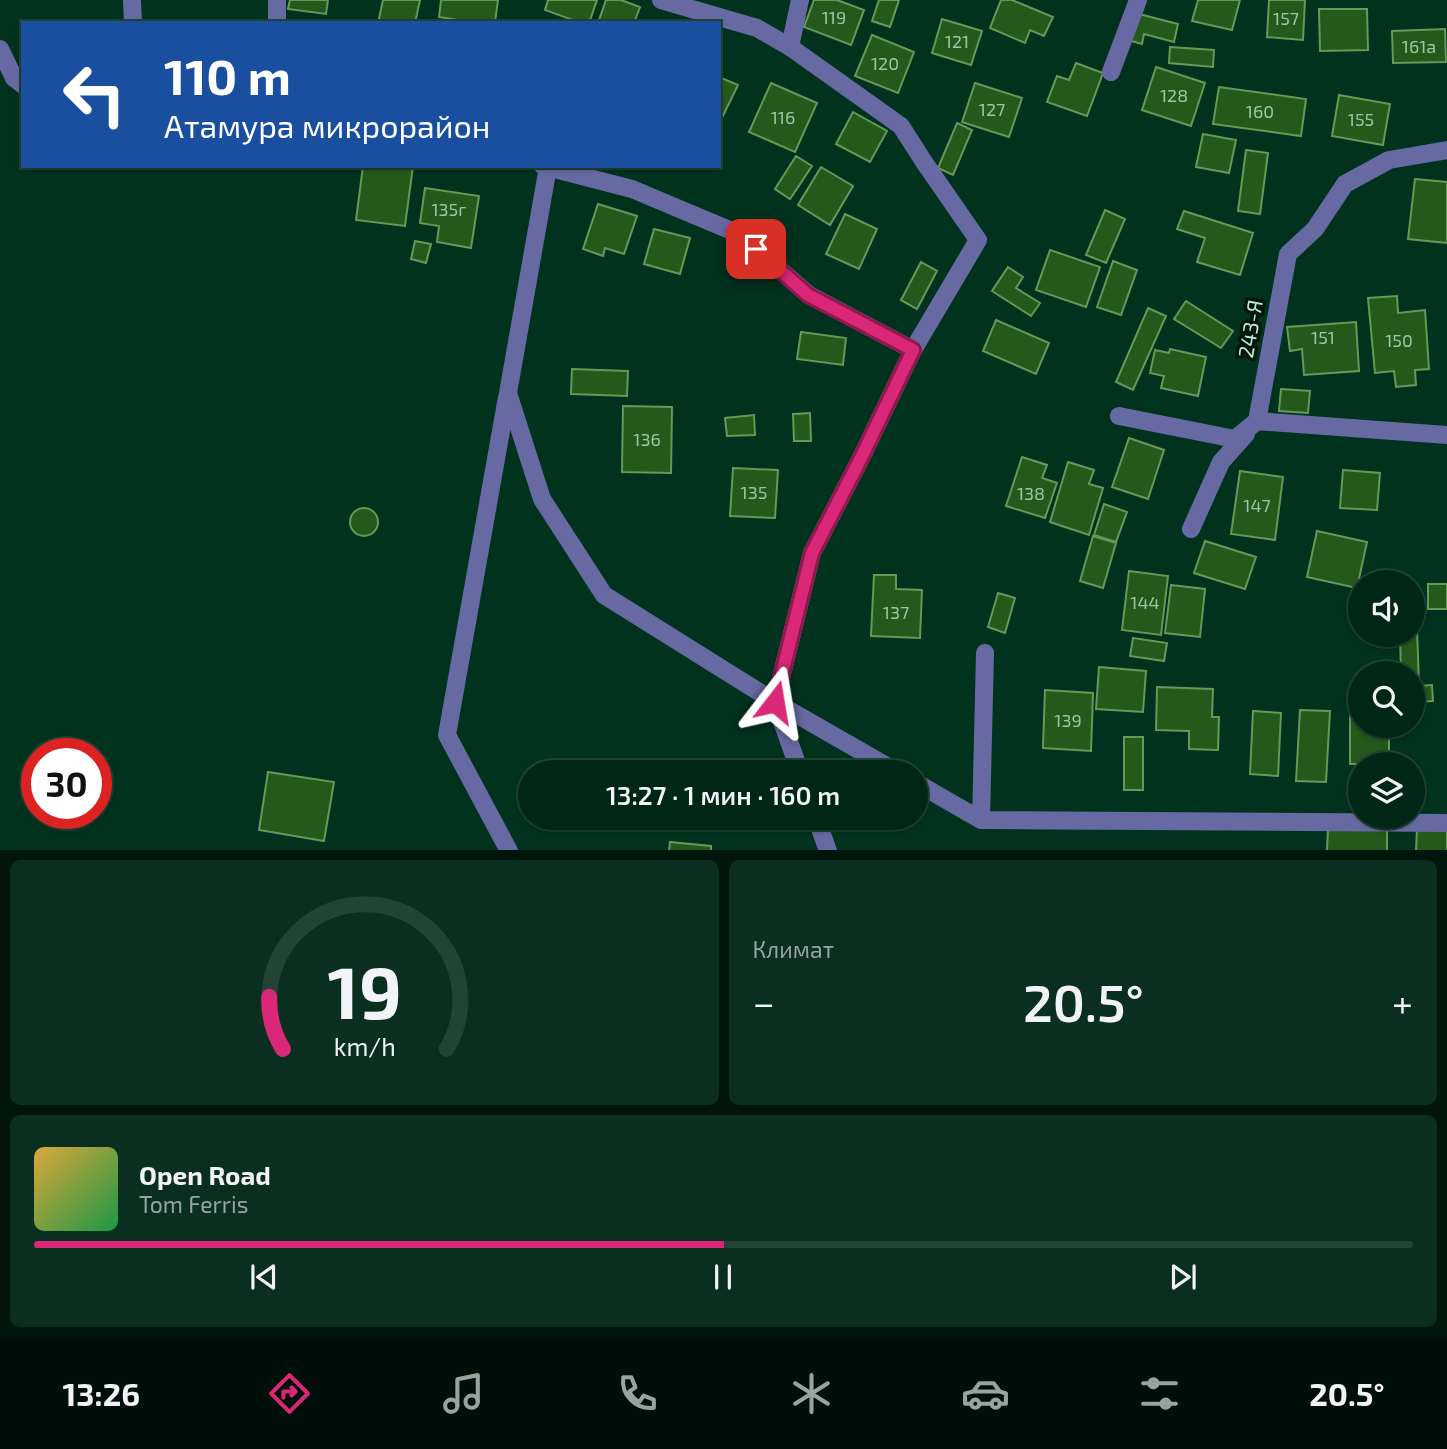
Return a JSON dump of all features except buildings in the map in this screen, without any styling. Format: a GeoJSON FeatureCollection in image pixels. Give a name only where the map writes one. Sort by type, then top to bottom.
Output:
{"type":"FeatureCollection","features":[{"type":"Feature","properties":{"kind":"street"},"geometry":{"type":"LineString","coordinates":[[132,0],[133,21]]}},
{"type":"Feature","properties":{"kind":"street"},"geometry":{"type":"LineString","coordinates":[[277,0],[277,21]]}},
{"type":"Feature","properties":{"kind":"street"},"geometry":{"type":"LineString","coordinates":[[661,0],[757,28],[790,47],[901,126],[978,240],[913,350],[812,553],[775,702],[796,760]]}},
{"type":"Feature","properties":{"kind":"street"},"geometry":{"type":"LineString","coordinates":[[790,47],[800,0]]}},
{"type":"Feature","properties":{"kind":"street"},"geometry":{"type":"LineString","coordinates":[[1111,72],[1138,0]]}},
{"type":"Feature","properties":{"kind":"street"},"geometry":{"type":"LineString","coordinates":[[0,49],[13,79],[21,84]]}},
{"type":"Feature","properties":{"kind":"street","name":"243-Я"},"geometry":{"type":"LineString","coordinates":[[1257,421],[1288,254],[1315,229],[1345,184],[1388,160],[1447,150]]}},
{"type":"Feature","properties":{"kind":"street"},"geometry":{"type":"LineString","coordinates":[[509,850],[447,735],[545,168]]}},
{"type":"Feature","properties":{"kind":"street"},"geometry":{"type":"LineString","coordinates":[[549,168],[632,189],[739,234],[808,295],[913,350]]}},
{"type":"Feature","properties":{"kind":"street"},"geometry":{"type":"LineString","coordinates":[[508,393],[542,499],[604,595],[775,702],[876,760]]}},
{"type":"Feature","properties":{"kind":"street"},"geometry":{"type":"LineString","coordinates":[[1119,416],[1235,439],[1257,421],[1447,435]]}},
{"type":"Feature","properties":{"kind":"street"},"geometry":{"type":"LineString","coordinates":[[1191,529],[1221,462],[1257,421]]}},
{"type":"Feature","properties":{"kind":"street"},"geometry":{"type":"LineString","coordinates":[[981,820],[985,653]]}},
{"type":"Feature","properties":{"kind":"street"},"geometry":{"type":"LineString","coordinates":[[928,789],[981,820],[1447,823]]}},
{"type":"Feature","properties":{"kind":"street"},"geometry":{"type":"LineString","coordinates":[[821,830],[828,850]]}},
{"type":"Feature","properties":{"kind":"route"},"geometry":{"type":"LineString","coordinates":[[756,249],[808,295],[913,350],[812,553],[775,702]]}}]}
